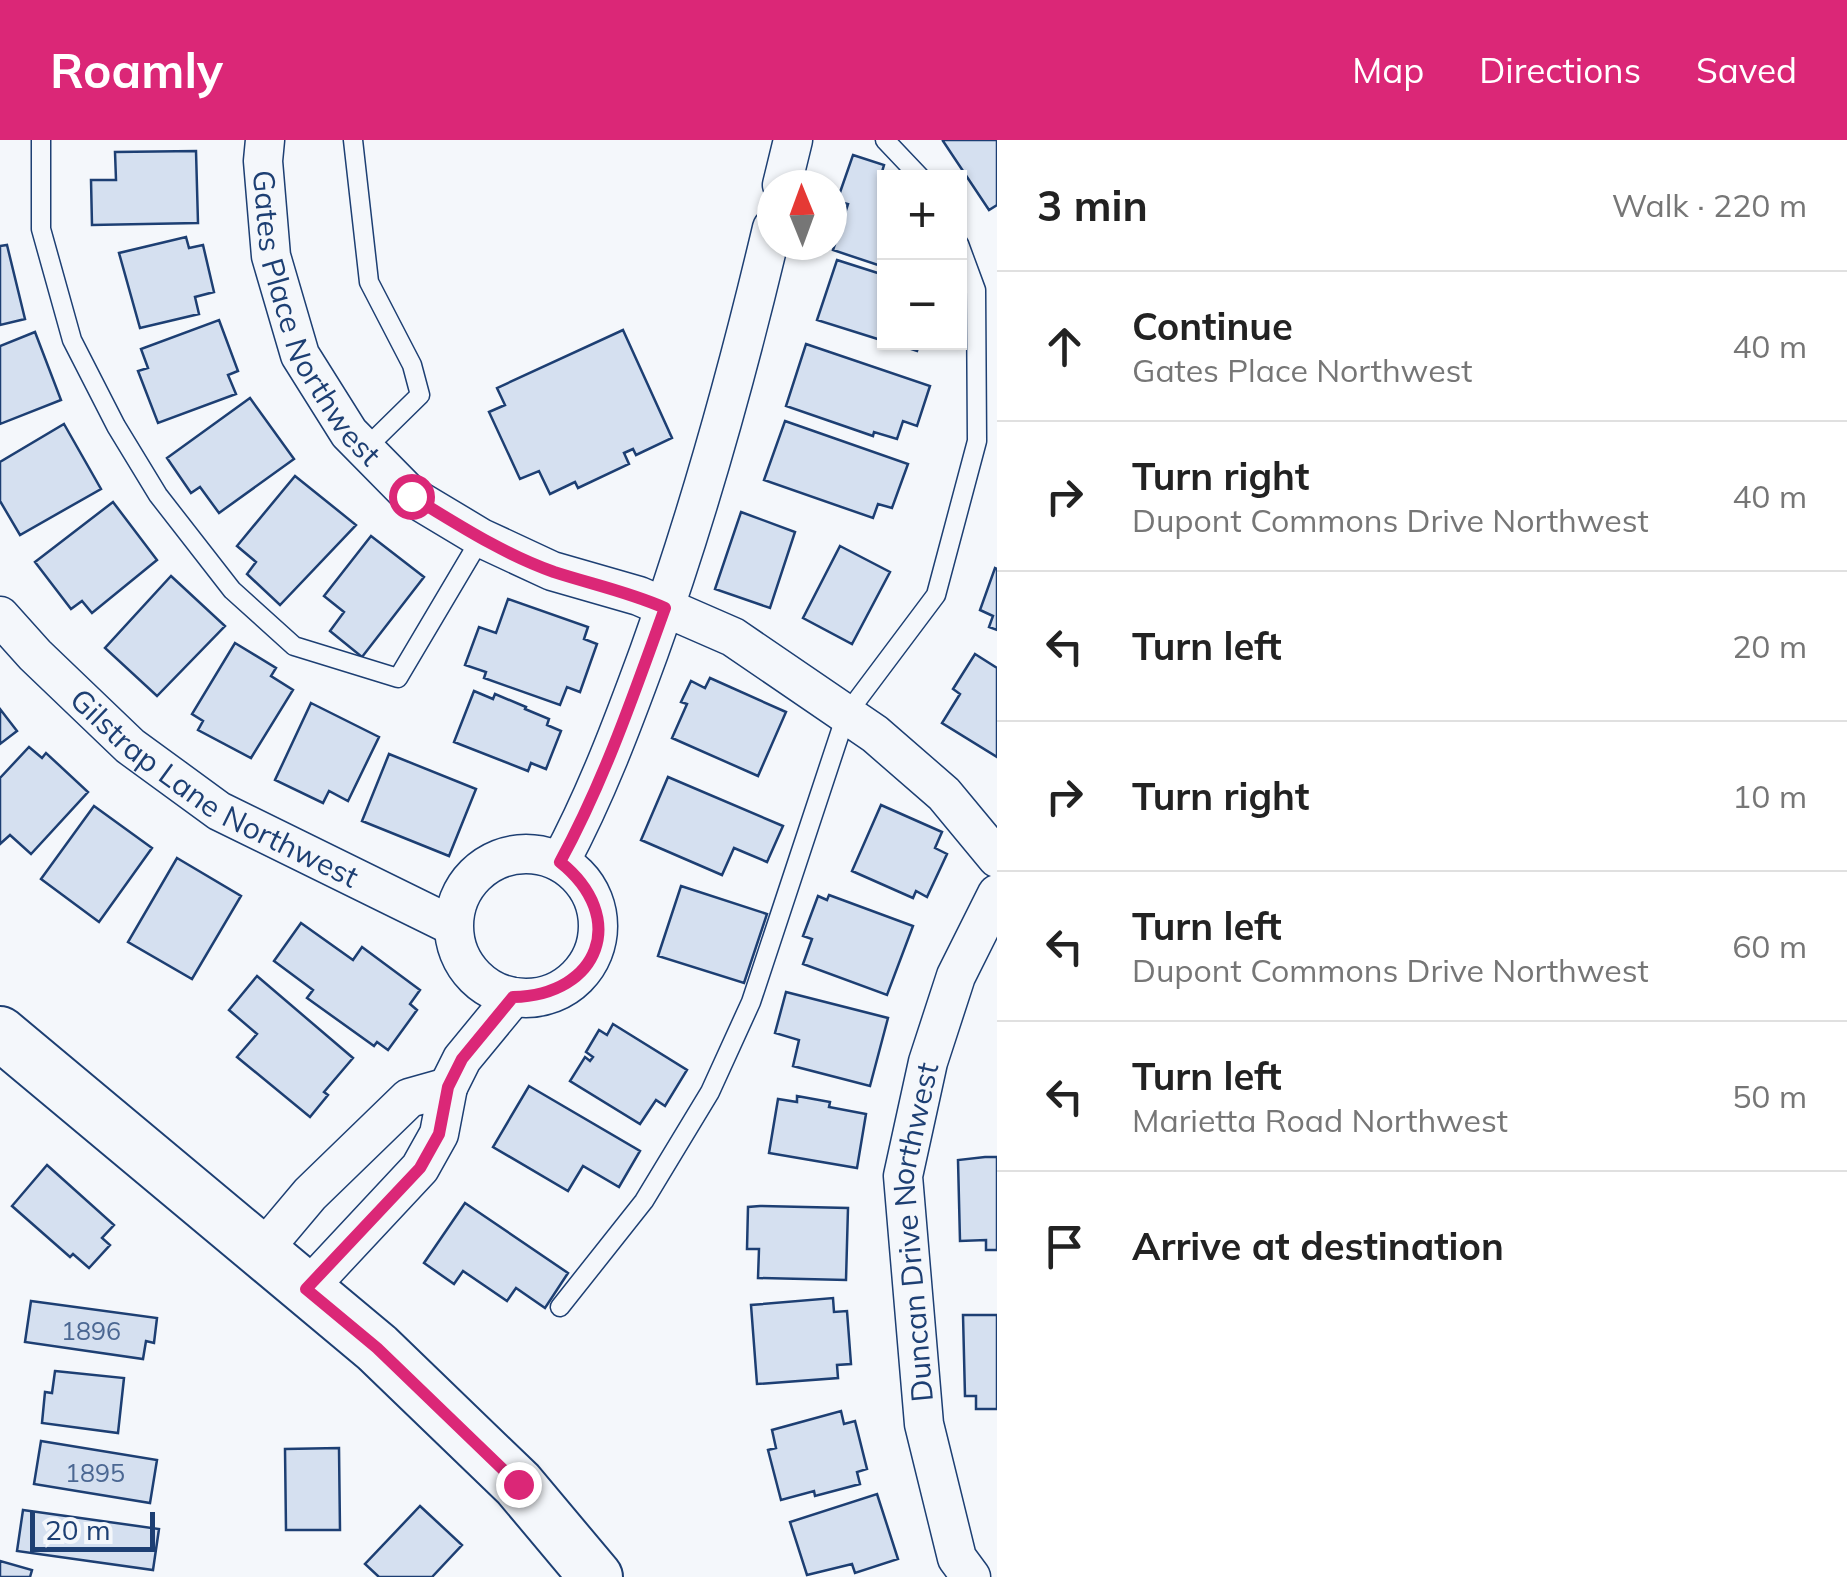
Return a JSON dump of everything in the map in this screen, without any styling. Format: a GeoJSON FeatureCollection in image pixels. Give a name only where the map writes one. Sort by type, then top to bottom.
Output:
{"type":"FeatureCollection","features":[{"type":"Feature","properties":{"kind":"main road"},"geometry":{"type":"LineString","coordinates":[[0,1033],[377,1348],[518,1484],[596,1577]]}},
{"type":"Feature","properties":{"kind":"street","name":"Gates Place Northwest"},"geometry":{"type":"LineString","coordinates":[[266,140],[263,161],[271,256],[300,356],[349,433],[411,496],[481,538],[552,571],[639,596],[665,608]]}},
{"type":"Feature","properties":{"kind":"street"},"geometry":{"type":"LineString","coordinates":[[786,170],[793,140]]}},
{"type":"Feature","properties":{"kind":"street"},"geometry":{"type":"LineString","coordinates":[[560,862],[622,724],[665,608],[740,366],[765,260]]}},
{"type":"Feature","properties":{"kind":"street"},"geometry":{"type":"LineString","coordinates":[[665,608],[733,637],[875,734],[944,794],[997,858]]}},
{"type":"Feature","properties":{"kind":"street","name":"Gilstrap Lane Northwest"},"geometry":{"type":"LineString","coordinates":[[0,616],[130,746],[219,810],[453,926]]}},
{"type":"Feature","properties":{"kind":"street"},"geometry":{"type":"LineString","coordinates":[[532,853],[560,862],[582,879],[595,902],[598,932],[591,958],[570,984],[541,996],[513,997],[489,988],[472,975],[458,951],[453,926],[462,890],[482,868],[508,856],[532,853]]}},
{"type":"Feature","properties":{"kind":"street","name":"Duncan Drive Northwest"},"geometry":{"type":"LineString","coordinates":[[971,1577],[957,1558],[924,1424],[903,1176],[928,1062],[956,976],[997,894]]}},
{"type":"Feature","properties":{"kind":"street"},"geometry":{"type":"LineString","coordinates":[[306,1289],[420,1168],[439,1134],[448,1087],[462,1059],[513,997]]}},
{"type":"Feature","properties":{"kind":"street"},"geometry":{"type":"LineString","coordinates":[[262,1251],[310,1194],[408,1098],[448,1087]]}},
{"type":"Feature","properties":{"kind":"lane"},"geometry":{"type":"LineString","coordinates":[[41,140],[41,229],[72,340],[116,426],[158,495],[244,602],[294,646],[398,678],[481,538]]}},
{"type":"Feature","properties":{"kind":"lane"},"geometry":{"type":"LineString","coordinates":[[354,140],[369,282],[412,365],[420,395],[365,450]]}},
{"type":"Feature","properties":{"kind":"lane"},"geometry":{"type":"LineString","coordinates":[[885,140],[913,170]]}},
{"type":"Feature","properties":{"kind":"lane"},"geometry":{"type":"LineString","coordinates":[[560,1307],[644,1201],[710,1092],[751,1002],[846,715],[936,595],[977,442],[976,290],[966,260]]}},
{"type":"Feature","properties":{"kind":"building"},"geometry":{"type":"Polygon","coordinates":[[[997,140],[997,205],[989,210],[967,177],[967,170],[962,170],[943,141],[997,140]]]}},
{"type":"Feature","properties":{"kind":"building"},"geometry":{"type":"Polygon","coordinates":[[[196,151],[198,223],[92,225],[91,180],[116,180],[115,152],[196,151]]]}},
{"type":"Feature","properties":{"kind":"building"},"geometry":{"type":"Polygon","coordinates":[[[853,155],[884,165],[883,170],[877,170],[877,265],[847,255],[847,172],[853,155]]]}},
{"type":"Feature","properties":{"kind":"building"},"geometry":{"type":"Polygon","coordinates":[[[186,237],[189,248],[203,245],[214,292],[195,297],[199,314],[140,328],[119,253],[186,237]]]}},
{"type":"Feature","properties":{"kind":"building"},"geometry":{"type":"Polygon","coordinates":[[[7,245],[25,319],[0,325],[0,246],[7,245]]]}},
{"type":"Feature","properties":{"kind":"building"},"geometry":{"type":"Polygon","coordinates":[[[837,260],[877,273],[877,339],[817,320],[837,260]]]}},
{"type":"Feature","properties":{"kind":"building"},"geometry":{"type":"Polygon","coordinates":[[[219,320],[238,371],[228,375],[236,394],[158,423],[138,371],[148,368],[141,349],[219,320]]]}},
{"type":"Feature","properties":{"kind":"building"},"geometry":{"type":"Polygon","coordinates":[[[623,330],[672,438],[636,455],[633,449],[624,453],[629,464],[578,488],[575,482],[550,494],[539,471],[520,479],[489,412],[505,405],[497,388],[623,330]]]}},
{"type":"Feature","properties":{"kind":"building"},"geometry":{"type":"Polygon","coordinates":[[[35,332],[61,400],[0,424],[0,346],[35,332]]]}},
{"type":"Feature","properties":{"kind":"building"},"geometry":{"type":"Polygon","coordinates":[[[806,344],[930,386],[917,426],[903,421],[897,439],[874,432],[873,436],[786,406],[806,344]]]}},
{"type":"Feature","properties":{"kind":"building"},"geometry":{"type":"Polygon","coordinates":[[[250,398],[294,459],[219,513],[200,487],[191,493],[167,458],[250,398]]]}},
{"type":"Feature","properties":{"kind":"building"},"geometry":{"type":"Polygon","coordinates":[[[785,421],[908,464],[892,508],[878,504],[873,518],[764,480],[785,421]]]}},
{"type":"Feature","properties":{"kind":"building"},"geometry":{"type":"Polygon","coordinates":[[[64,424],[101,489],[20,535],[0,501],[0,462],[64,424]]]}},
{"type":"Feature","properties":{"kind":"building"},"geometry":{"type":"Polygon","coordinates":[[[295,476],[356,525],[280,605],[247,574],[256,562],[237,546],[295,476]]]}},
{"type":"Feature","properties":{"kind":"building"},"geometry":{"type":"Polygon","coordinates":[[[113,502],[157,560],[92,613],[82,601],[71,609],[35,562],[113,502]]]}},
{"type":"Feature","properties":{"kind":"building"},"geometry":{"type":"Polygon","coordinates":[[[741,512],[795,532],[770,608],[715,589],[741,512]]]}},
{"type":"Feature","properties":{"kind":"building"},"geometry":{"type":"Polygon","coordinates":[[[371,536],[424,577],[362,657],[330,631],[344,612],[324,596],[371,536]]]}},
{"type":"Feature","properties":{"kind":"building"},"geometry":{"type":"Polygon","coordinates":[[[840,546],[890,572],[852,644],[803,618],[840,546]]]}},
{"type":"Feature","properties":{"kind":"building"},"geometry":{"type":"Polygon","coordinates":[[[995,568],[997,630],[989,627],[993,616],[980,610],[995,568]]]}},
{"type":"Feature","properties":{"kind":"building"},"geometry":{"type":"Polygon","coordinates":[[[171,576],[225,626],[157,696],[105,648],[171,576]]]}},
{"type":"Feature","properties":{"kind":"building"},"geometry":{"type":"Polygon","coordinates":[[[508,599],[588,627],[584,639],[597,644],[580,692],[567,687],[560,705],[484,678],[486,672],[465,665],[479,627],[496,633],[508,599]]]}},
{"type":"Feature","properties":{"kind":"building"},"geometry":{"type":"Polygon","coordinates":[[[235,643],[276,668],[271,676],[293,690],[251,758],[198,730],[203,721],[192,714],[235,643]]]}},
{"type":"Feature","properties":{"kind":"building"},"geometry":{"type":"Polygon","coordinates":[[[975,654],[997,668],[997,757],[942,723],[960,694],[953,689],[975,654]]]}},
{"type":"Feature","properties":{"kind":"building"},"geometry":{"type":"Polygon","coordinates":[[[710,678],[786,712],[758,776],[672,738],[687,704],[681,702],[691,681],[705,688],[710,678]]]}},
{"type":"Feature","properties":{"kind":"building"},"geometry":{"type":"Polygon","coordinates":[[[474,691],[493,699],[495,694],[526,707],[549,719],[547,725],[561,731],[546,769],[531,763],[528,771],[454,742],[474,691]]]}},
{"type":"Feature","properties":{"kind":"building"},"geometry":{"type":"Polygon","coordinates":[[[311,703],[379,737],[348,801],[329,791],[323,803],[275,780],[311,703]]]}},
{"type":"Feature","properties":{"kind":"building"},"geometry":{"type":"Polygon","coordinates":[[[0,709],[17,731],[0,744],[0,709]]]}},
{"type":"Feature","properties":{"kind":"building"},"geometry":{"type":"Polygon","coordinates":[[[29,747],[42,758],[46,753],[88,792],[31,854],[10,835],[0,844],[0,778],[29,747]]]}},
{"type":"Feature","properties":{"kind":"building"},"geometry":{"type":"Polygon","coordinates":[[[389,754],[476,789],[449,856],[362,821],[389,754]]]}},
{"type":"Feature","properties":{"kind":"building"},"geometry":{"type":"Polygon","coordinates":[[[668,777],[783,826],[767,862],[734,848],[722,875],[641,840],[668,777]]]}},
{"type":"Feature","properties":{"kind":"building"},"geometry":{"type":"Polygon","coordinates":[[[881,805],[942,832],[935,848],[947,854],[927,897],[916,891],[913,898],[852,871],[881,805]]]}},
{"type":"Feature","properties":{"kind":"building"},"geometry":{"type":"Polygon","coordinates":[[[94,806],[152,848],[99,922],[41,879],[94,806]]]}},
{"type":"Feature","properties":{"kind":"building"},"geometry":{"type":"Polygon","coordinates":[[[177,858],[241,896],[192,979],[128,942],[177,858]]]}},
{"type":"Feature","properties":{"kind":"building"},"geometry":{"type":"Polygon","coordinates":[[[681,886],[767,914],[744,983],[658,956],[681,886]]]}},
{"type":"Feature","properties":{"kind":"building"},"geometry":{"type":"Polygon","coordinates":[[[829,895],[913,926],[887,995],[803,964],[812,939],[803,936],[818,896],[827,900],[829,895]]]}},
{"type":"Feature","properties":{"kind":"building"},"geometry":{"type":"Polygon","coordinates":[[[301,923],[353,960],[362,947],[420,990],[410,1004],[417,1010],[388,1050],[377,1042],[374,1046],[307,998],[313,990],[274,961],[301,923]]]}},
{"type":"Feature","properties":{"kind":"building"},"geometry":{"type":"Polygon","coordinates":[[[257,976],[353,1058],[324,1092],[328,1095],[310,1117],[237,1057],[257,1034],[229,1010],[257,976]]]}},
{"type":"Feature","properties":{"kind":"building"},"geometry":{"type":"Polygon","coordinates":[[[786,992],[888,1018],[870,1086],[793,1066],[799,1040],[775,1033],[786,992]]]}},
{"type":"Feature","properties":{"kind":"building"},"geometry":{"type":"Polygon","coordinates":[[[613,1024],[687,1070],[665,1106],[656,1100],[640,1124],[570,1081],[585,1057],[590,1061],[593,1057],[586,1052],[599,1030],[607,1035],[613,1024]]]}},
{"type":"Feature","properties":{"kind":"building"},"geometry":{"type":"Polygon","coordinates":[[[529,1086],[640,1151],[619,1187],[583,1166],[568,1191],[493,1147],[529,1086]]]}},
{"type":"Feature","properties":{"kind":"building"},"geometry":{"type":"Polygon","coordinates":[[[797,1096],[866,1114],[857,1168],[769,1153],[778,1099],[797,1102],[797,1096]]]}},
{"type":"Feature","properties":{"kind":"building"},"geometry":{"type":"Polygon","coordinates":[[[997,1157],[997,1250],[986,1250],[986,1240],[960,1241],[958,1160],[997,1157]]]}},
{"type":"Feature","properties":{"kind":"building"},"geometry":{"type":"Polygon","coordinates":[[[47,1165],[114,1225],[102,1238],[110,1245],[89,1268],[73,1254],[70,1257],[12,1206],[47,1165]]]}},
{"type":"Feature","properties":{"kind":"building"},"geometry":{"type":"Polygon","coordinates":[[[465,1203],[568,1273],[545,1308],[516,1288],[507,1301],[463,1271],[454,1284],[424,1263],[465,1203]]]}},
{"type":"Feature","properties":{"kind":"building"},"geometry":{"type":"Polygon","coordinates":[[[748,1207],[848,1208],[846,1280],[758,1278],[759,1249],[747,1249],[748,1207]]]}},
{"type":"Feature","properties":{"kind":"building"},"geometry":{"type":"Polygon","coordinates":[[[833,1298],[834,1312],[847,1311],[851,1364],[837,1365],[838,1378],[757,1384],[751,1305],[833,1298]]]}},
{"type":"Feature","properties":{"kind":"building"},"geometry":{"type":"Polygon","coordinates":[[[31,1301],[157,1318],[154,1343],[146,1341],[143,1359],[25,1342],[31,1301]]]}},
{"type":"Feature","properties":{"kind":"building"},"geometry":{"type":"Polygon","coordinates":[[[963,1315],[997,1315],[997,1409],[976,1409],[976,1396],[965,1396],[963,1315]]]}},
{"type":"Feature","properties":{"kind":"building"},"geometry":{"type":"Polygon","coordinates":[[[55,1371],[124,1378],[118,1433],[42,1423],[45,1392],[52,1393],[55,1371]]]}},
{"type":"Feature","properties":{"kind":"building"},"geometry":{"type":"Polygon","coordinates":[[[841,1411],[844,1424],[855,1421],[867,1469],[857,1472],[860,1484],[781,1500],[768,1450],[776,1448],[772,1430],[841,1411]]]}},
{"type":"Feature","properties":{"kind":"building"},"geometry":{"type":"Polygon","coordinates":[[[41,1441],[157,1460],[150,1503],[34,1484],[41,1441]]]}},
{"type":"Feature","properties":{"kind":"building"},"geometry":{"type":"Polygon","coordinates":[[[339,1448],[340,1530],[286,1530],[285,1449],[339,1448]]]}},
{"type":"Feature","properties":{"kind":"building"},"geometry":{"type":"Polygon","coordinates":[[[877,1494],[898,1559],[855,1573],[852,1564],[807,1575],[790,1522],[877,1494]]]}},
{"type":"Feature","properties":{"kind":"building"},"geometry":{"type":"Polygon","coordinates":[[[420,1506],[462,1545],[432,1577],[379,1577],[365,1564],[420,1506]]]}},
{"type":"Feature","properties":{"kind":"building"},"geometry":{"type":"Polygon","coordinates":[[[23,1510],[159,1529],[153,1570],[17,1551],[23,1510]]]}},
{"type":"Feature","properties":{"kind":"building"},"geometry":{"type":"Polygon","coordinates":[[[0,1561],[32,1570],[30,1577],[0,1577],[0,1561]]]}},
{"type":"Feature","properties":{"kind":"route"},"geometry":{"type":"LineString","coordinates":[[411,496],[481,538],[552,571],[639,596],[665,608],[622,724],[560,862],[582,879],[595,902],[598,932],[591,958],[570,984],[541,996],[513,997],[462,1059],[448,1087],[439,1134],[420,1168],[306,1289],[377,1348],[518,1484]]}}]}
